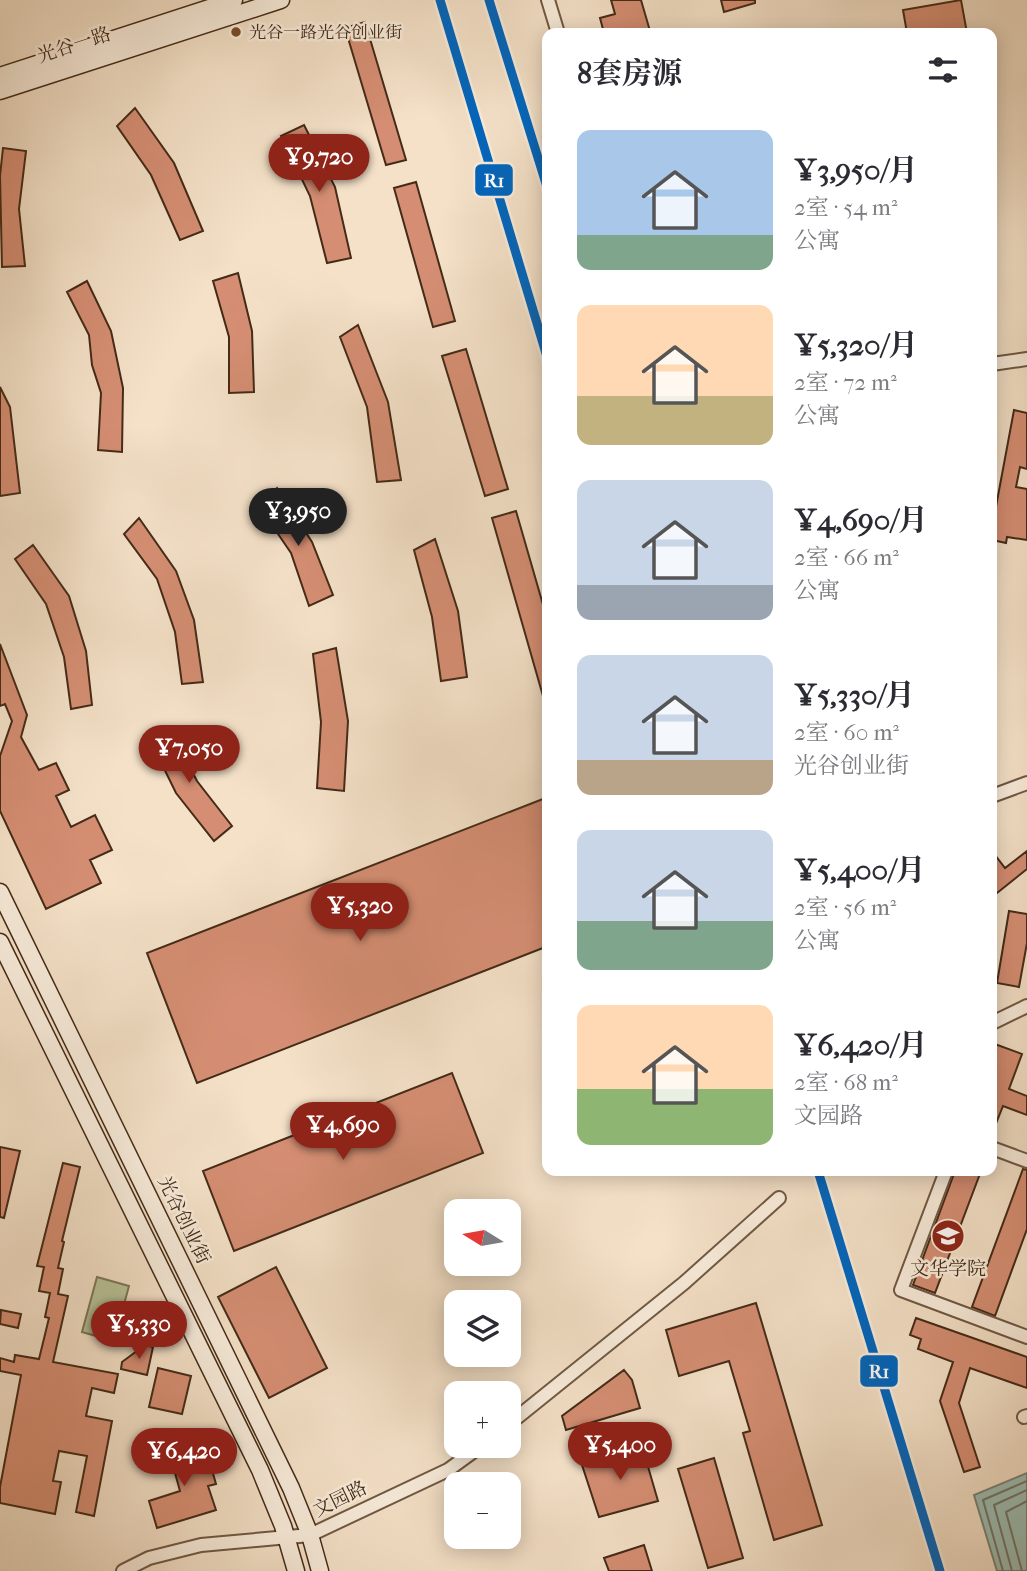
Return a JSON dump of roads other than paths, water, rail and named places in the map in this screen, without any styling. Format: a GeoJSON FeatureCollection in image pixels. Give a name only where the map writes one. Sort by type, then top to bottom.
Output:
{"type":"FeatureCollection","features":[{"type":"Feature","properties":{"kind":"main road","name":"光谷一路"},"geometry":{"type":"LineString","coordinates":[[0,76],[234,0]]}},
{"type":"Feature","properties":{"kind":"main road","name":"光谷一路"},"geometry":{"type":"LineString","coordinates":[[0,91],[281,0]]}},
{"type":"Feature","properties":{"kind":"main road","name":"光谷创业街"},"geometry":{"type":"LineString","coordinates":[[0,892],[291,1488],[310,1535],[320,1571]]}},
{"type":"Feature","properties":{"kind":"main road"},"geometry":{"type":"LineString","coordinates":[[0,942],[260,1470],[296,1571]]}},
{"type":"Feature","properties":{"kind":"street"},"geometry":{"type":"LineString","coordinates":[[548,0],[556,28]]}},
{"type":"Feature","properties":{"kind":"street"},"geometry":{"type":"LineString","coordinates":[[997,363],[1027,359]]}},
{"type":"Feature","properties":{"kind":"street"},"geometry":{"type":"LineString","coordinates":[[997,794],[1027,783]]}},
{"type":"Feature","properties":{"kind":"street"},"geometry":{"type":"LineString","coordinates":[[997,1021],[1027,1006]]}},
{"type":"Feature","properties":{"kind":"street"},"geometry":{"type":"LineString","coordinates":[[997,1150],[1027,1161]]}},
{"type":"Feature","properties":{"kind":"street"},"geometry":{"type":"LineString","coordinates":[[944,1176],[901,1290],[1027,1337]]}},
{"type":"Feature","properties":{"kind":"street"},"geometry":{"type":"LineString","coordinates":[[521,1414],[684,1283],[779,1198]]}},
{"type":"Feature","properties":{"kind":"street","name":"文园路"},"geometry":{"type":"LineString","coordinates":[[123,1571],[149,1558],[201,1545],[310,1535],[448,1470],[464,1458]]}},
{"type":"Feature","properties":{"kind":"water"},"geometry":{"type":"Polygon","coordinates":[[[1027,1473],[1027,1571],[997,1571],[974,1495],[1027,1473]]]}},
{"type":"Feature","properties":{"kind":"place","name":"光谷一路光谷创业街"},"geometry":{"type":"Point","coordinates":[236,32]}},
{"type":"Feature","properties":{"kind":"place","name":"文华学院"},"geometry":{"type":"Point","coordinates":[948,1236]}}]}
